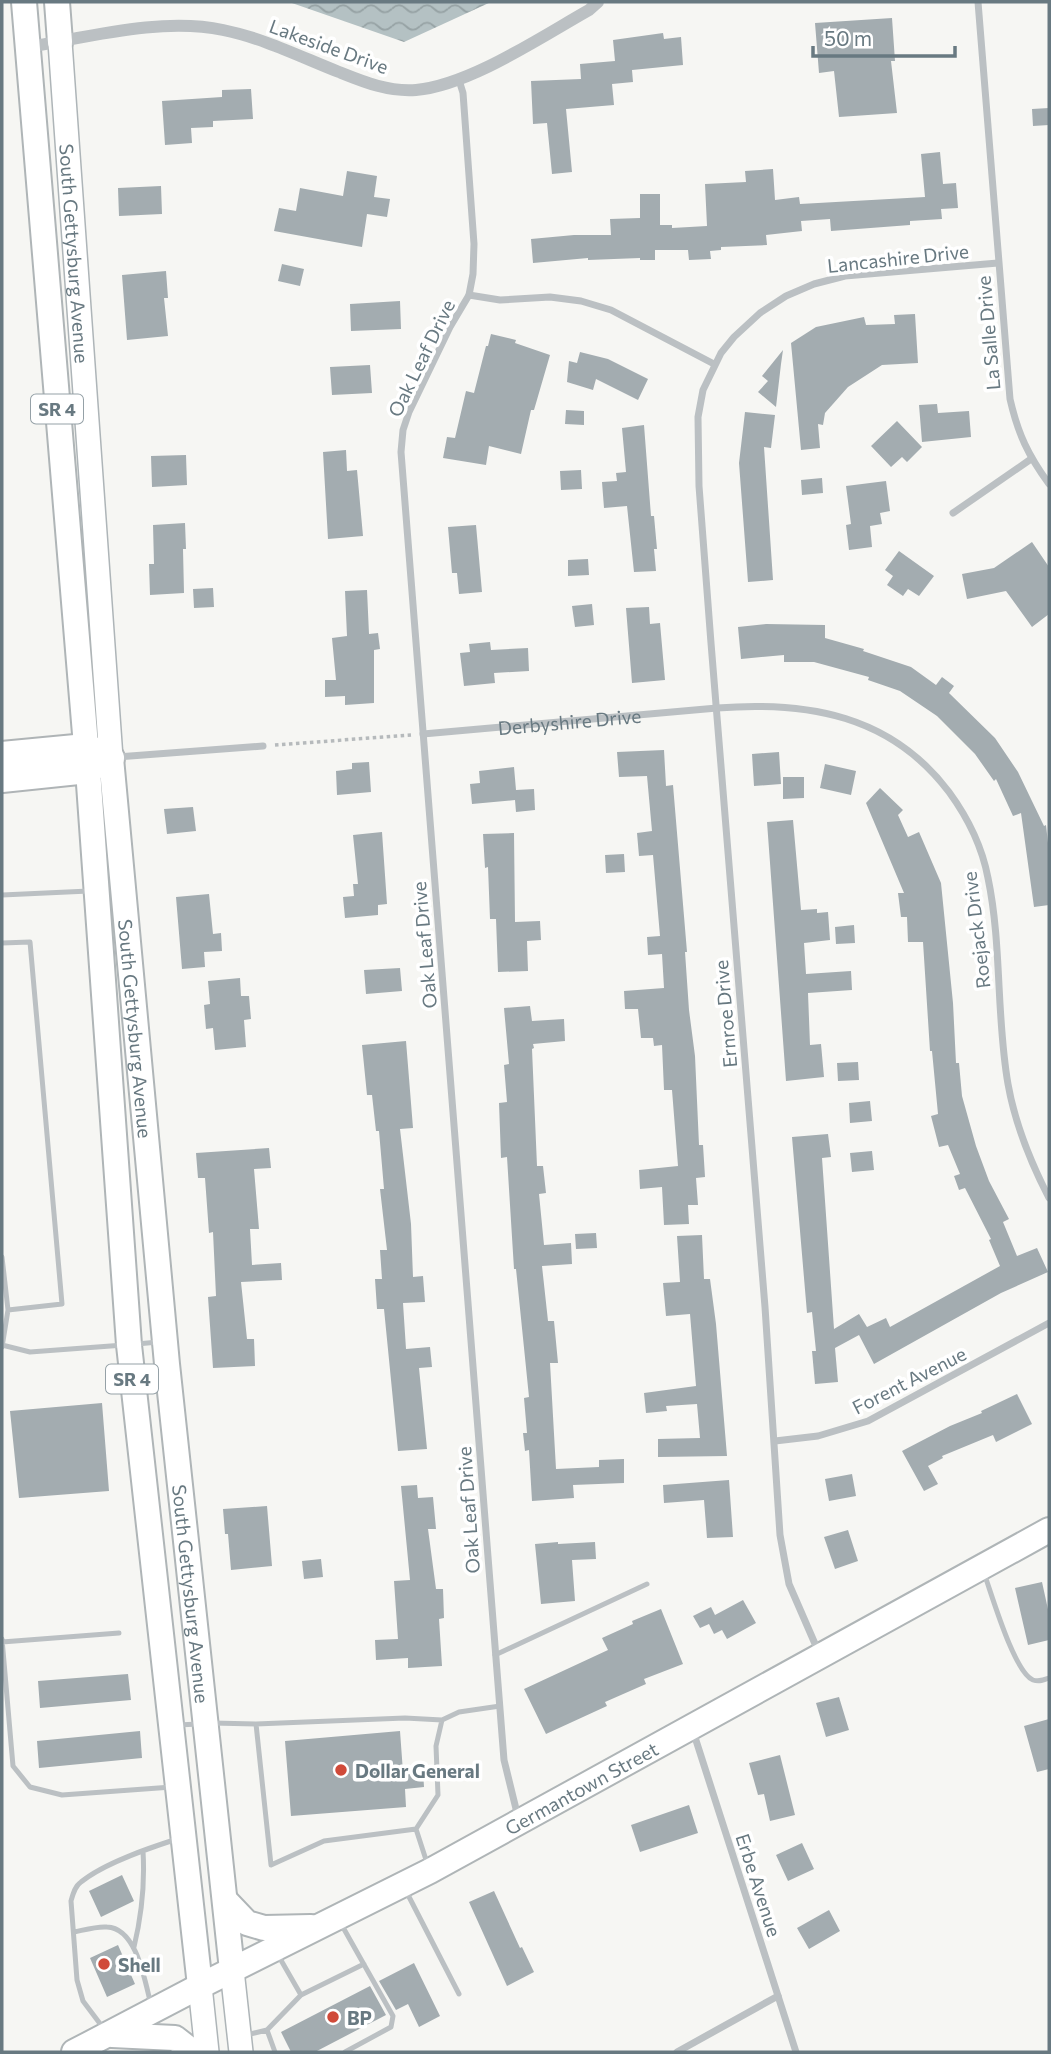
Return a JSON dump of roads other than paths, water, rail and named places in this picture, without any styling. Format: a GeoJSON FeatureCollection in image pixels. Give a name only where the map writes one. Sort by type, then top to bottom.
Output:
{"type":"FeatureCollection","features":[{"type":"Feature","properties":{"kind":"highway"},"geometry":{"type":"LineString","coordinates":[[2,755],[111,758]]}},
{"type":"Feature","properties":{"kind":"highway"},"geometry":{"type":"LineString","coordinates":[[2,779],[87,759]]}},
{"type":"Feature","properties":{"kind":"main road","name":"South Gettysburg Avenue"},"geometry":{"type":"LineString","coordinates":[[24,2],[87,759],[129,1345],[207,2052]]}},
{"type":"Feature","properties":{"kind":"main road","name":"South Gettysburg Avenue"},"geometry":{"type":"LineString","coordinates":[[57,2],[111,758],[166,1342],[240,2044]]}},
{"type":"Feature","properties":{"kind":"main road","name":"Germantown Street"},"geometry":{"type":"LineString","coordinates":[[74,2052],[430,1871],[1049,1531]]}},
{"type":"Feature","properties":{"kind":"main road"},"geometry":{"type":"LineString","coordinates":[[225,1900],[247,1923],[264,1928],[330,1922]]}},
{"type":"Feature","properties":{"kind":"main road"},"geometry":{"type":"LineString","coordinates":[[107,2035],[175,2038],[193,2052]]}},
{"type":"Feature","properties":{"kind":"street","name":"Lakeside Drive"},"geometry":{"type":"LineString","coordinates":[[28,47],[154,27],[188,26],[222,30],[248,37],[374,86],[414,90],[459,80],[589,10],[598,2]]}},
{"type":"Feature","properties":{"kind":"street","name":"La Salle Drive"},"geometry":{"type":"LineString","coordinates":[[978,2],[1010,399],[1016,428],[1031,459],[1049,484]]}},
{"type":"Feature","properties":{"kind":"street","name":"Oak Leaf Drive"},"geometry":{"type":"LineString","coordinates":[[459,80],[463,93],[474,244],[473,274],[469,295],[450,327],[409,412],[401,452],[495,1655],[508,1780],[520,1822]]}},
{"type":"Feature","properties":{"kind":"street","name":"Lancashire Drive"},"geometry":{"type":"LineString","coordinates":[[714,364],[734,337],[760,313],[786,296],[814,284],[845,276],[998,263]]}},
{"type":"Feature","properties":{"kind":"street"},"geometry":{"type":"LineString","coordinates":[[469,295],[500,300],[550,297],[581,300],[611,310],[714,364]]}},
{"type":"Feature","properties":{"kind":"street","name":"Ernroe Drive"},"geometry":{"type":"LineString","coordinates":[[714,364],[703,390],[698,417],[699,486],[784,1565],[795,1602],[820,1657]]}},
{"type":"Feature","properties":{"kind":"street"},"geometry":{"type":"LineString","coordinates":[[953,513],[1031,459]]}},
{"type":"Feature","properties":{"kind":"street","name":"Derbyshire Drive"},"geometry":{"type":"LineString","coordinates":[[423,734],[717,708]]}},
{"type":"Feature","properties":{"kind":"street","name":"Roejack Drive"},"geometry":{"type":"LineString","coordinates":[[717,708],[816,710],[859,722],[884,734],[915,755],[959,806],[977,839],[990,886],[1004,1047],[1012,1105],[1027,1151],[1049,1198]]}},
{"type":"Feature","properties":{"kind":"street"},"geometry":{"type":"LineString","coordinates":[[111,758],[263,746]]}},
{"type":"Feature","properties":{"kind":"street","name":"Forent Avenue"},"geometry":{"type":"LineString","coordinates":[[775,1441],[818,1436],[868,1421],[1049,1323]]}},
{"type":"Feature","properties":{"kind":"street","name":"Erbe Avenue"},"geometry":{"type":"LineString","coordinates":[[692,1727],[796,2052]]}},
{"type":"Feature","properties":{"kind":"street"},"geometry":{"type":"LineString","coordinates":[[677,2052],[778,1996]]}},
{"type":"Feature","properties":{"kind":"lane"},"geometry":{"type":"LineString","coordinates":[[2,895],[96,891]]}},
{"type":"Feature","properties":{"kind":"lane"},"geometry":{"type":"LineString","coordinates":[[2,943],[30,942],[62,1304],[8,1310]]}},
{"type":"Feature","properties":{"kind":"lane"},"geometry":{"type":"LineString","coordinates":[[2,1257],[8,1310],[3,1346],[30,1352],[166,1342]]}},
{"type":"Feature","properties":{"kind":"lane"},"geometry":{"type":"LineString","coordinates":[[982,1567],[1017,1664],[1032,1680],[1042,1681],[1049,1678]]}},
{"type":"Feature","properties":{"kind":"lane"},"geometry":{"type":"LineString","coordinates":[[495,1655],[647,1584]]}},
{"type":"Feature","properties":{"kind":"lane"},"geometry":{"type":"LineString","coordinates":[[120,1633],[2,1641],[13,1766],[30,1787],[62,1795],[177,1787]]}},
{"type":"Feature","properties":{"kind":"lane"},"geometry":{"type":"LineString","coordinates":[[170,1726],[405,1718],[442,1720],[459,1712],[500,1706]]}},
{"type":"Feature","properties":{"kind":"lane"},"geometry":{"type":"LineString","coordinates":[[256,1724],[271,1865],[324,1841],[416,1829],[438,1795],[436,1746],[442,1720]]}},
{"type":"Feature","properties":{"kind":"lane"},"geometry":{"type":"LineString","coordinates":[[416,1829],[430,1871]]}},
{"type":"Feature","properties":{"kind":"lane"},"geometry":{"type":"LineString","coordinates":[[107,2035],[83,2001],[77,1980],[71,1900],[80,1882],[142,1851],[183,1837]]}},
{"type":"Feature","properties":{"kind":"lane"},"geometry":{"type":"LineString","coordinates":[[134,1947],[145,1883],[142,1851]]}},
{"type":"Feature","properties":{"kind":"lane"},"geometry":{"type":"LineString","coordinates":[[403,1885],[459,1994]]}},
{"type":"Feature","properties":{"kind":"lane"},"geometry":{"type":"LineString","coordinates":[[330,1922],[364,1964],[393,2016],[391,2027],[345,2052]]}},
{"type":"Feature","properties":{"kind":"lane"},"geometry":{"type":"LineString","coordinates":[[74,1932],[108,1927],[121,1931],[134,1947],[153,2010]]}},
{"type":"Feature","properties":{"kind":"lane"},"geometry":{"type":"LineString","coordinates":[[275,1949],[301,1995]]}},
{"type":"Feature","properties":{"kind":"lane"},"geometry":{"type":"LineString","coordinates":[[240,2044],[267,2030],[301,1995],[364,1964]]}},
{"type":"Feature","properties":{"kind":"lane"},"geometry":{"type":"LineString","coordinates":[[267,2030],[275,2052]]}},
{"type":"Feature","properties":{"kind":"water"},"geometry":{"type":"Polygon","coordinates":[[[289,2],[491,2],[404,42],[289,2]]]}},
{"type":"Feature","properties":{"kind":"place","name":"Dollar General"},"geometry":{"type":"Point","coordinates":[341,1770]}},
{"type":"Feature","properties":{"kind":"place","name":"Shell"},"geometry":{"type":"Point","coordinates":[104,1964]}},
{"type":"Feature","properties":{"kind":"place","name":"BP"},"geometry":{"type":"Point","coordinates":[333,2017]}}]}
